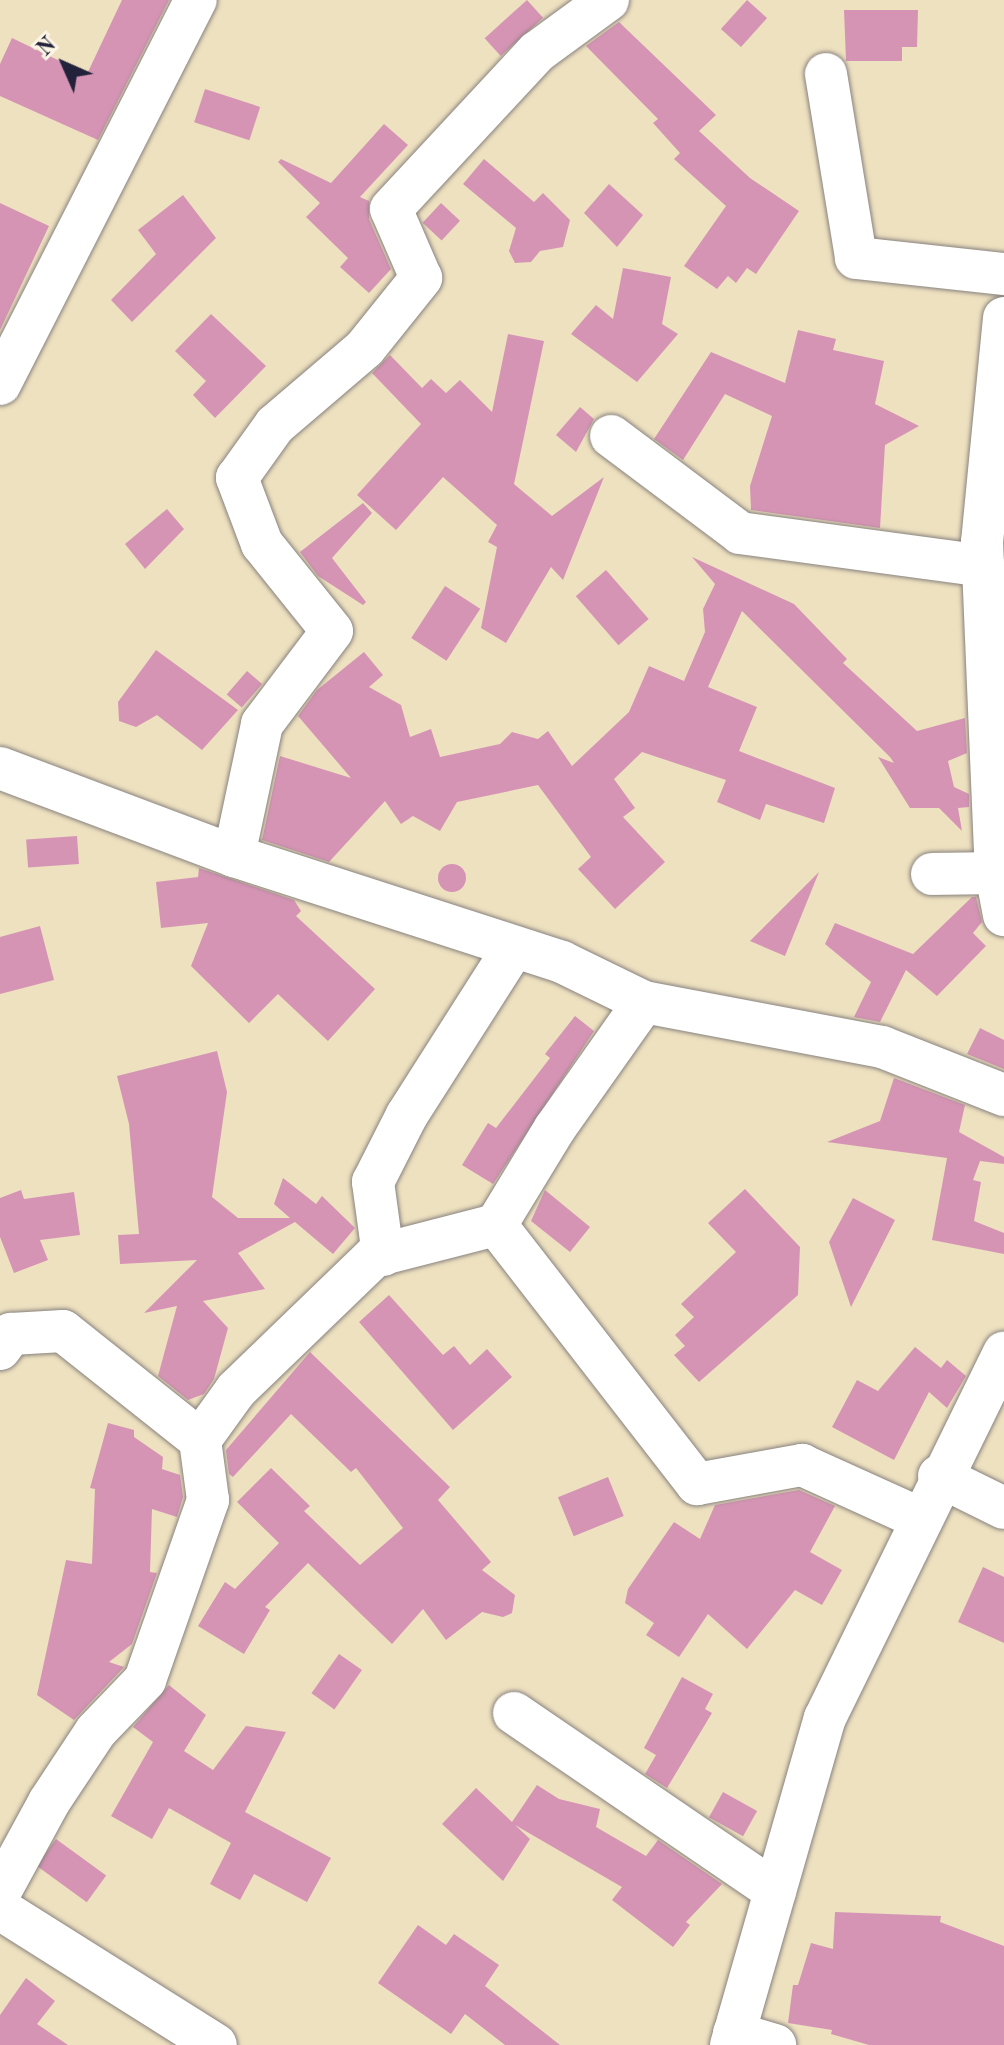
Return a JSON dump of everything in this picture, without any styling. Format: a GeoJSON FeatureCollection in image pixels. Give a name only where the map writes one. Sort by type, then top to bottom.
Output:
{"type":"FeatureCollection","features":[{"type":"Feature","properties":{"kind":"street"},"geometry":{"type":"LineString","coordinates":[[0,384],[196,0]]}},
{"type":"Feature","properties":{"kind":"street"},"geometry":{"type":"LineString","coordinates":[[234,856],[262,724],[332,631],[262,544],[237,478],[275,425],[365,348],[421,278],[391,209],[537,52],[608,0]]}},
{"type":"Feature","properties":{"kind":"street"},"geometry":{"type":"LineString","coordinates":[[826,74],[856,258],[1004,274]]}},
{"type":"Feature","properties":{"kind":"street"},"geometry":{"type":"LineString","coordinates":[[1004,318],[982,542],[996,873],[1004,915]]}},
{"type":"Feature","properties":{"kind":"street"},"geometry":{"type":"LineString","coordinates":[[611,436],[740,533],[984,566]]}},
{"type":"Feature","properties":{"kind":"street"},"geometry":{"type":"LineString","coordinates":[[0,768],[234,856],[562,962],[644,1002],[882,1047],[1004,1095]]}},
{"type":"Feature","properties":{"kind":"street"},"geometry":{"type":"LineString","coordinates":[[932,874],[996,873]]}},
{"type":"Feature","properties":{"kind":"street"},"geometry":{"type":"LineString","coordinates":[[383,1255],[373,1182],[407,1115],[514,947]]}},
{"type":"Feature","properties":{"kind":"street"},"geometry":{"type":"LineString","coordinates":[[0,1892],[49,1802],[96,1731],[145,1680],[208,1500],[200,1440],[236,1390],[375,1256],[496,1225],[555,1128],[644,1002]]}},
{"type":"Feature","properties":{"kind":"street"},"geometry":{"type":"LineString","coordinates":[[496,1225],[697,1484],[802,1465],[919,1518]]}},
{"type":"Feature","properties":{"kind":"street"},"geometry":{"type":"LineString","coordinates":[[0,1349],[11,1334],[63,1331],[200,1440]]}},
{"type":"Feature","properties":{"kind":"street"},"geometry":{"type":"LineString","coordinates":[[775,2045],[733,2039],[825,1718],[939,1476],[1004,1353]]}},
{"type":"Feature","properties":{"kind":"street"},"geometry":{"type":"LineString","coordinates":[[939,1476],[1004,1508]]}},
{"type":"Feature","properties":{"kind":"street"},"geometry":{"type":"LineString","coordinates":[[514,1713],[775,1891]]}},
{"type":"Feature","properties":{"kind":"street"},"geometry":{"type":"LineString","coordinates":[[0,1909],[216,2045]]}},
{"type":"Feature","properties":{"kind":"building"},"geometry":{"type":"Polygon","coordinates":[[[122,0],[169,0],[98,140],[0,96],[0,64],[12,38],[87,74],[122,0]]]}},
{"type":"Feature","properties":{"kind":"building"},"geometry":{"type":"Polygon","coordinates":[[[527,0],[543,18],[501,56],[485,38],[527,0]]]}},
{"type":"Feature","properties":{"kind":"building"},"geometry":{"type":"Polygon","coordinates":[[[747,0],[767,18],[741,47],[721,29],[747,0]]]}},
{"type":"Feature","properties":{"kind":"building"},"geometry":{"type":"Polygon","coordinates":[[[844,10],[918,10],[917,47],[902,47],[902,61],[846,61],[844,10]]]}},
{"type":"Feature","properties":{"kind":"building"},"geometry":{"type":"Polygon","coordinates":[[[619,22],[716,115],[699,131],[750,178],[799,211],[756,274],[747,268],[736,283],[728,276],[717,289],[684,266],[726,206],[674,159],[680,153],[653,123],[658,119],[586,46],[619,22]]]}},
{"type":"Feature","properties":{"kind":"building"},"geometry":{"type":"Polygon","coordinates":[[[205,89],[260,107],[249,140],[194,122],[205,89]]]}},
{"type":"Feature","properties":{"kind":"building"},"geometry":{"type":"Polygon","coordinates":[[[384,124],[408,145],[360,197],[369,201],[369,219],[391,269],[369,293],[340,267],[348,258],[306,217],[320,203],[278,162],[281,159],[331,183],[384,124]]]}},
{"type":"Feature","properties":{"kind":"building"},"geometry":{"type":"Polygon","coordinates":[[[484,159],[534,202],[543,193],[570,220],[563,247],[540,251],[531,262],[515,263],[509,251],[516,228],[463,184],[484,159]]]}},
{"type":"Feature","properties":{"kind":"building"},"geometry":{"type":"Polygon","coordinates":[[[609,184],[643,215],[617,247],[584,213],[609,184]]]}},
{"type":"Feature","properties":{"kind":"building"},"geometry":{"type":"Polygon","coordinates":[[[183,195],[216,238],[132,322],[111,300],[156,254],[138,230],[183,195]]]}},
{"type":"Feature","properties":{"kind":"building"},"geometry":{"type":"Polygon","coordinates":[[[0,203],[49,226],[0,330],[0,203]]]}},
{"type":"Feature","properties":{"kind":"building"},"geometry":{"type":"Polygon","coordinates":[[[441,203],[460,221],[442,240],[423,223],[441,203]]]}},
{"type":"Feature","properties":{"kind":"building"},"geometry":{"type":"Polygon","coordinates":[[[623,268],[671,277],[662,324],[678,334],[637,382],[571,334],[596,305],[613,319],[623,268]]]}},
{"type":"Feature","properties":{"kind":"building"},"geometry":{"type":"Polygon","coordinates":[[[211,314],[266,366],[215,418],[193,395],[206,381],[175,351],[211,314]]]}},
{"type":"Feature","properties":{"kind":"building"},"geometry":{"type":"Polygon","coordinates":[[[798,330],[836,339],[833,350],[884,361],[875,404],[919,426],[885,445],[880,528],[751,510],[750,486],[772,416],[725,394],[683,460],[654,439],[711,352],[785,383],[798,330]]]}},
{"type":"Feature","properties":{"kind":"building"},"geometry":{"type":"Polygon","coordinates":[[[508,334],[544,341],[514,484],[552,516],[604,477],[563,580],[551,567],[506,643],[481,628],[497,547],[488,542],[497,525],[443,477],[396,530],[357,495],[421,424],[372,373],[390,355],[422,388],[431,379],[446,393],[460,380],[492,412],[508,334]]]}},
{"type":"Feature","properties":{"kind":"building"},"geometry":{"type":"Polygon","coordinates":[[[580,407],[594,419],[576,452],[556,435],[580,407]]]}},
{"type":"Feature","properties":{"kind":"building"},"geometry":{"type":"Polygon","coordinates":[[[363,503],[372,513],[332,558],[366,602],[363,605],[318,576],[300,552],[363,503]]]}},
{"type":"Feature","properties":{"kind":"building"},"geometry":{"type":"Polygon","coordinates":[[[167,509],[184,529],[145,569],[125,544],[167,509]]]}},
{"type":"Feature","properties":{"kind":"building"},"geometry":{"type":"Polygon","coordinates":[[[692,557],[794,604],[847,659],[843,663],[917,731],[965,718],[967,753],[948,761],[954,787],[969,794],[969,807],[958,808],[962,831],[939,808],[910,808],[878,757],[894,763],[890,757],[742,611],[708,687],[757,707],[739,751],[835,788],[824,823],[766,804],[760,820],[717,802],[726,780],[642,752],[614,779],[635,808],[623,817],[665,862],[615,909],[578,869],[591,857],[538,785],[457,802],[440,831],[413,816],[401,824],[385,801],[329,862],[262,840],[280,756],[351,778],[298,716],[317,690],[364,652],[383,675],[369,687],[401,705],[410,737],[431,729],[440,757],[500,744],[512,732],[538,739],[548,731],[572,766],[629,712],[649,666],[684,681],[705,632],[703,609],[715,584],[692,557]]]}},
{"type":"Feature","properties":{"kind":"building"},"geometry":{"type":"Polygon","coordinates":[[[606,570],[649,619],[618,645],[576,596],[606,570]]]}},
{"type":"Feature","properties":{"kind":"building"},"geometry":{"type":"Polygon","coordinates":[[[445,586],[480,609],[446,661],[411,638],[445,586]]]}},
{"type":"Feature","properties":{"kind":"building"},"geometry":{"type":"Polygon","coordinates":[[[156,650],[238,710],[202,750],[157,715],[136,727],[119,721],[118,702],[156,650]]]}},
{"type":"Feature","properties":{"kind":"building"},"geometry":{"type":"Polygon","coordinates":[[[247,671],[262,684],[242,708],[227,694],[247,671]]]}},
{"type":"Feature","properties":{"kind":"building"},"geometry":{"type":"Polygon","coordinates":[[[77,836],[79,864],[28,867],[26,840],[77,836]]]}},
{"type":"Feature","properties":{"kind":"building"},"geometry":{"type":"Polygon","coordinates":[[[452,864],[462,868],[466,878],[462,888],[452,892],[442,888],[438,878],[442,868],[452,864]]]}},
{"type":"Feature","properties":{"kind":"building"},"geometry":{"type":"Polygon","coordinates":[[[199,868],[294,900],[301,911],[296,916],[375,989],[328,1041],[278,994],[249,1023],[191,966],[208,923],[161,928],[156,882],[198,877],[199,868]]]}},
{"type":"Feature","properties":{"kind":"building"},"geometry":{"type":"Polygon","coordinates":[[[819,872],[785,956],[750,941],[819,872]]]}},
{"type":"Feature","properties":{"kind":"building"},"geometry":{"type":"Polygon","coordinates":[[[972,897],[976,897],[982,922],[973,933],[986,946],[937,996],[906,970],[880,1022],[854,1017],[871,982],[825,944],[835,923],[913,954],[972,897]]]}},
{"type":"Feature","properties":{"kind":"building"},"geometry":{"type":"Polygon","coordinates":[[[40,926],[54,980],[0,994],[0,937],[40,926]]]}},
{"type":"Feature","properties":{"kind":"building"},"geometry":{"type":"Polygon","coordinates":[[[575,1016],[594,1031],[493,1184],[462,1165],[488,1123],[496,1128],[550,1058],[545,1054],[575,1016]]]}},
{"type":"Feature","properties":{"kind":"building"},"geometry":{"type":"Polygon","coordinates":[[[980,1028],[1004,1040],[1004,1069],[967,1054],[980,1028]]]}},
{"type":"Feature","properties":{"kind":"building"},"geometry":{"type":"Polygon","coordinates":[[[217,1051],[227,1092],[212,1197],[238,1218],[290,1218],[274,1204],[283,1178],[316,1204],[322,1196],[355,1228],[333,1254],[295,1222],[238,1253],[265,1289],[203,1301],[228,1328],[214,1379],[204,1394],[188,1400],[158,1376],[177,1306],[144,1313],[197,1260],[120,1264],[118,1235],[139,1234],[129,1124],[117,1076],[217,1051]]]}},
{"type":"Feature","properties":{"kind":"building"},"geometry":{"type":"Polygon","coordinates":[[[894,1078],[965,1105],[959,1132],[1004,1157],[1004,1164],[980,1161],[973,1180],[981,1182],[974,1221],[1004,1233],[1004,1254],[932,1240],[947,1158],[827,1142],[880,1121],[894,1078]]]}},
{"type":"Feature","properties":{"kind":"building"},"geometry":{"type":"Polygon","coordinates":[[[745,1189],[800,1247],[798,1295],[699,1382],[674,1355],[685,1346],[675,1335],[694,1317],[681,1304],[736,1252],[708,1223],[745,1189]]]}},
{"type":"Feature","properties":{"kind":"building"},"geometry":{"type":"Polygon","coordinates":[[[21,1190],[24,1199],[74,1192],[80,1235],[40,1240],[48,1260],[14,1273],[0,1237],[0,1198],[21,1190]]]}},
{"type":"Feature","properties":{"kind":"building"},"geometry":{"type":"Polygon","coordinates":[[[545,1190],[590,1227],[570,1252],[531,1221],[545,1190]]]}},
{"type":"Feature","properties":{"kind":"building"},"geometry":{"type":"Polygon","coordinates":[[[853,1198],[895,1220],[851,1307],[829,1242],[853,1198]]]}},
{"type":"Feature","properties":{"kind":"building"},"geometry":{"type":"Polygon","coordinates":[[[389,1295],[443,1355],[454,1346],[470,1365],[487,1349],[512,1377],[453,1430],[359,1322],[389,1295]]]}},
{"type":"Feature","properties":{"kind":"building"},"geometry":{"type":"Polygon","coordinates":[[[915,1347],[941,1368],[947,1360],[966,1376],[947,1408],[929,1392],[894,1460],[832,1427],[857,1380],[878,1391],[915,1347]]]}},
{"type":"Feature","properties":{"kind":"building"},"geometry":{"type":"Polygon","coordinates":[[[310,1352],[450,1487],[438,1500],[491,1562],[482,1570],[515,1595],[512,1613],[503,1617],[482,1612],[446,1640],[423,1609],[392,1644],[308,1563],[265,1607],[270,1610],[244,1654],[198,1626],[225,1582],[235,1589],[279,1543],[237,1502],[271,1468],[310,1506],[304,1511],[360,1565],[403,1528],[356,1468],[351,1472],[291,1414],[233,1477],[229,1474],[226,1450],[310,1352]]]}},
{"type":"Feature","properties":{"kind":"building"},"geometry":{"type":"Polygon","coordinates":[[[108,1423],[134,1430],[134,1437],[163,1457],[162,1469],[180,1475],[183,1497],[177,1517],[152,1509],[150,1572],[157,1573],[132,1644],[109,1662],[124,1667],[74,1720],[37,1695],[66,1560],[92,1564],[95,1489],[90,1488],[108,1423]]]}},
{"type":"Feature","properties":{"kind":"building"},"geometry":{"type":"Polygon","coordinates":[[[608,1477],[624,1516],[574,1536],[558,1497],[608,1477]]]}},
{"type":"Feature","properties":{"kind":"building"},"geometry":{"type":"Polygon","coordinates":[[[799,1490],[835,1506],[810,1552],[842,1570],[822,1605],[795,1590],[747,1649],[708,1614],[679,1657],[646,1635],[654,1623],[625,1603],[628,1589],[674,1522],[700,1539],[715,1505],[799,1490]]]}},
{"type":"Feature","properties":{"kind":"building"},"geometry":{"type":"Polygon","coordinates":[[[983,1567],[1004,1577],[1004,1643],[958,1622],[983,1567]]]}},
{"type":"Feature","properties":{"kind":"building"},"geometry":{"type":"Polygon","coordinates":[[[339,1654],[362,1670],[334,1709],[311,1693],[339,1654]]]}},
{"type":"Feature","properties":{"kind":"building"},"geometry":{"type":"Polygon","coordinates":[[[682,1677],[713,1694],[705,1709],[712,1713],[667,1788],[645,1774],[656,1755],[644,1748],[682,1677]]]}},
{"type":"Feature","properties":{"kind":"building"},"geometry":{"type":"Polygon","coordinates":[[[169,1685],[206,1715],[184,1751],[213,1770],[246,1726],[286,1732],[245,1812],[331,1858],[307,1902],[254,1874],[240,1900],[210,1884],[231,1843],[169,1808],[152,1839],[111,1816],[153,1742],[133,1727],[169,1685]]]}},
{"type":"Feature","properties":{"kind":"building"},"geometry":{"type":"Polygon","coordinates":[[[537,1785],[559,1799],[600,1809],[596,1827],[646,1856],[658,1840],[722,1884],[686,1922],[690,1925],[673,1947],[612,1900],[622,1887],[515,1825],[530,1839],[503,1881],[442,1824],[476,1788],[512,1822],[537,1785]]]}},
{"type":"Feature","properties":{"kind":"building"},"geometry":{"type":"Polygon","coordinates":[[[723,1792],[757,1811],[743,1836],[709,1817],[723,1792]]]}},
{"type":"Feature","properties":{"kind":"building"},"geometry":{"type":"Polygon","coordinates":[[[56,1839],[106,1875],[87,1902],[37,1866],[56,1839]]]}},
{"type":"Feature","properties":{"kind":"building"},"geometry":{"type":"Polygon","coordinates":[[[835,1912],[941,1916],[940,1922],[1004,1946],[1004,2045],[869,2045],[831,2034],[832,2030],[788,2023],[793,1985],[798,1985],[811,1943],[833,1949],[835,1912]]]}},
{"type":"Feature","properties":{"kind":"building"},"geometry":{"type":"Polygon","coordinates":[[[418,1925],[446,1945],[454,1934],[499,1965],[485,1986],[560,2045],[505,2045],[465,2014],[451,2034],[378,1983],[418,1925]]]}},
{"type":"Feature","properties":{"kind":"building"},"geometry":{"type":"Polygon","coordinates":[[[26,1978],[55,2001],[37,2024],[68,2045],[0,2045],[0,2015],[26,1978]]]}}]}
